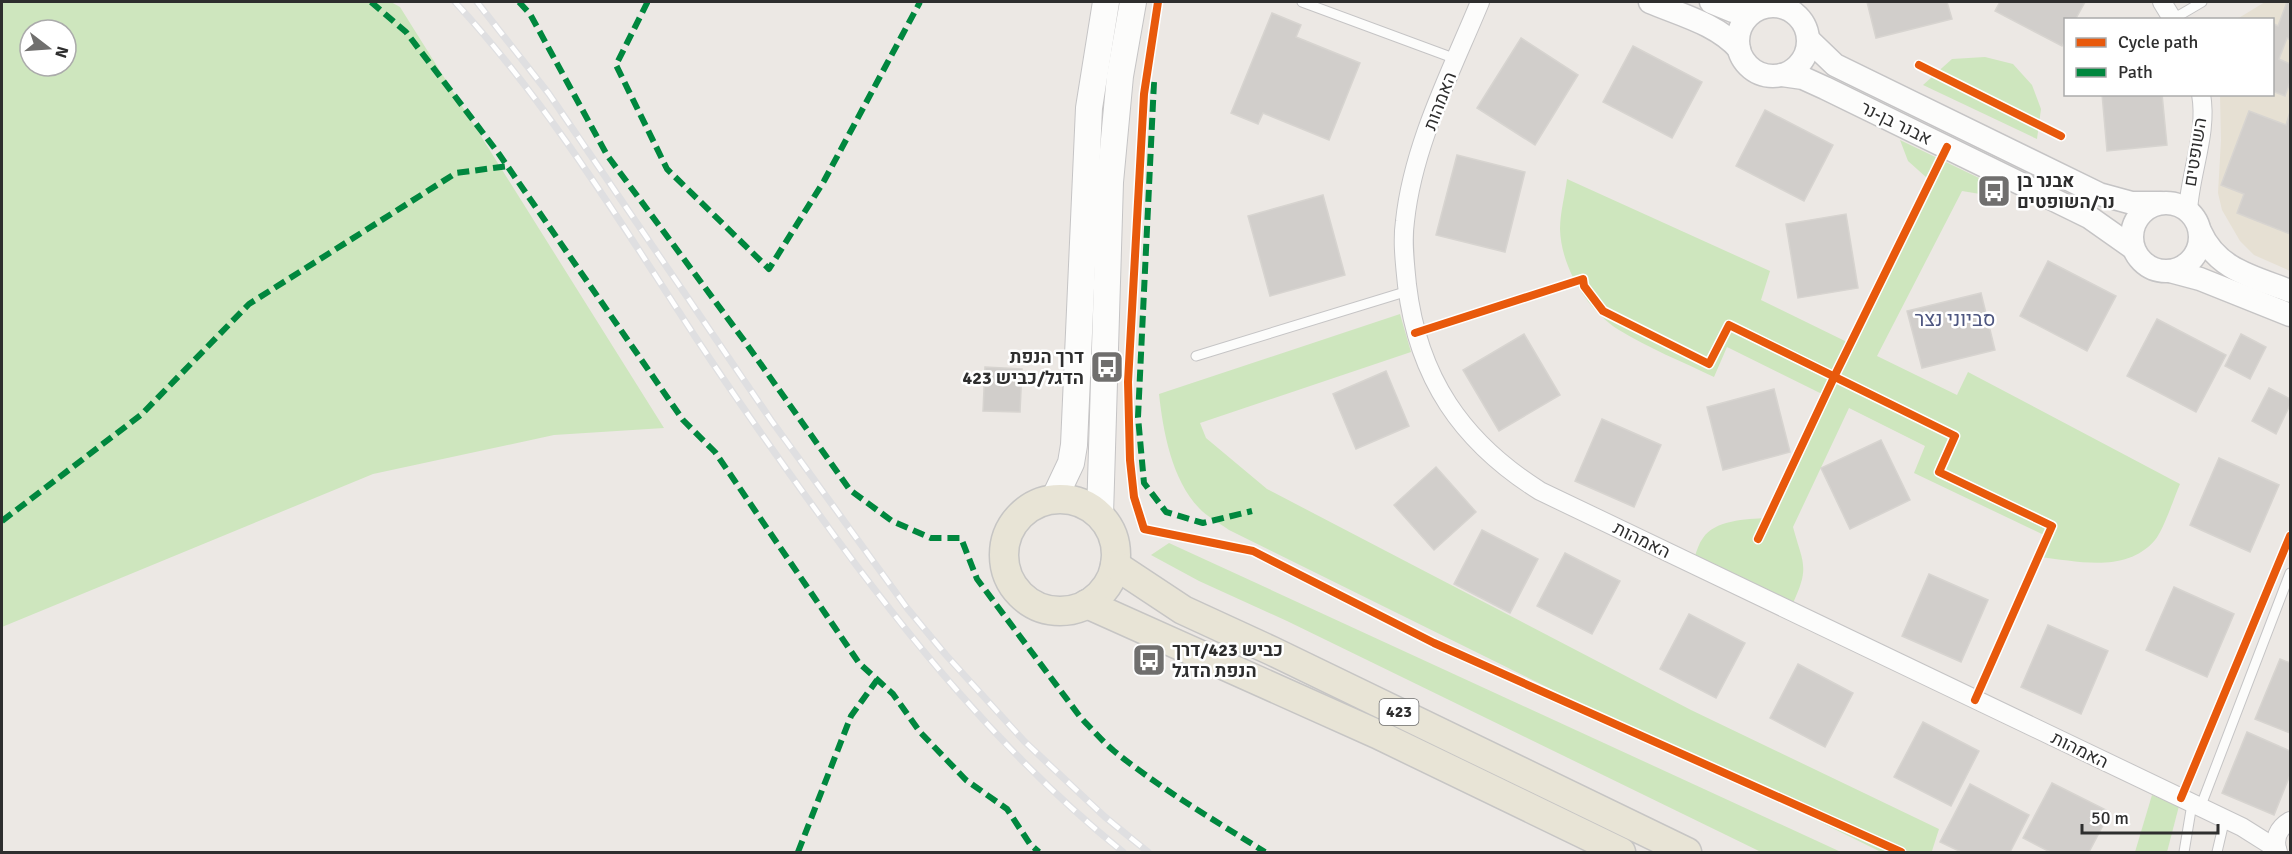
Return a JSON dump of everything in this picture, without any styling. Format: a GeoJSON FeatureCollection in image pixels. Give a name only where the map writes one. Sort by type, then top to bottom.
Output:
{"type":"FeatureCollection","features":[{"type":"Feature","properties":{"kind":"main road"},"geometry":{"type":"LineString","coordinates":[[1054,499],[1071,463],[1074,445],[1089,108],[1106,2]]}},
{"type":"Feature","properties":{"kind":"main road"},"geometry":{"type":"LineString","coordinates":[[1100,514],[1110,182],[1120,76],[1132,2]]}},
{"type":"Feature","properties":{"kind":"main road"},"geometry":{"type":"LineString","coordinates":[[1054,499],[1078,502],[1100,514],[1114,538],[1116,552],[1115,565],[1106,587],[1098,597],[1077,609],[1054,611],[1031,603],[1014,587],[1005,567],[1005,544],[1013,523],[1030,507],[1054,499]]}},
{"type":"Feature","properties":{"kind":"main road","name":"423"},"geometry":{"type":"LineString","coordinates":[[1115,565],[1183,610],[1686,852]]}},
{"type":"Feature","properties":{"kind":"main road","name":"423"},"geometry":{"type":"LineString","coordinates":[[1087,604],[1377,734],[1621,852]]}},
{"type":"Feature","properties":{"kind":"street","name":"האמהות"},"geometry":{"type":"LineString","coordinates":[[1480,2],[1431,123],[1411,187],[1405,222],[1404,256],[1411,315],[1420,350],[1434,380],[1472,436],[1494,458],[1540,491],[2196,806],[2242,826],[2281,839]]}},
{"type":"Feature","properties":{"kind":"street"},"geometry":{"type":"LineString","coordinates":[[1650,2],[1718,31],[1730,39],[1749,67],[1759,73],[1770,76],[1782,75],[1801,62],[1807,52],[1809,40],[1807,29],[1794,12],[1774,5],[1733,11],[1711,2]]}},
{"type":"Feature","properties":{"kind":"street"},"geometry":{"type":"LineString","coordinates":[[2162,2],[2173,18]]}},
{"type":"Feature","properties":{"kind":"street"},"geometry":{"type":"LineString","coordinates":[[1739,50],[1740,29],[1764,7]]}},
{"type":"Feature","properties":{"kind":"street","name":"אבנר בן-נר"},"geometry":{"type":"LineString","coordinates":[[1809,40],[1835,65],[2099,194],[2132,203],[2160,203]]}},
{"type":"Feature","properties":{"kind":"street","name":"אבנר בן-נר"},"geometry":{"type":"LineString","coordinates":[[1782,75],[1803,78],[1825,88],[2089,217],[2133,248]]}},
{"type":"Feature","properties":{"kind":"street","name":"השופטים"},"geometry":{"type":"LineString","coordinates":[[2188,211],[2189,189],[2202,129],[2201,96]]}},
{"type":"Feature","properties":{"kind":"street"},"geometry":{"type":"LineString","coordinates":[[2200,231],[2198,250],[2191,261],[2182,268],[2159,271],[2148,267],[2139,259],[2133,248],[2134,225],[2140,215],[2149,207],[2160,203],[2172,203],[2188,211],[2196,220],[2214,255],[2228,266],[2290,291]]}},
{"type":"Feature","properties":{"kind":"street"},"geometry":{"type":"LineString","coordinates":[[2170,271],[2200,279],[2290,315]]}},
{"type":"Feature","properties":{"kind":"lane"},"geometry":{"type":"LineString","coordinates":[[1302,2],[1456,59]]}},
{"type":"Feature","properties":{"kind":"lane"},"geometry":{"type":"LineString","coordinates":[[2177,18],[2202,2]]}},
{"type":"Feature","properties":{"kind":"lane"},"geometry":{"type":"LineString","coordinates":[[1196,356],[1408,291]]}},
{"type":"Feature","properties":{"kind":"lane"},"geometry":{"type":"LineString","coordinates":[[2184,852],[2196,806],[2290,573]]}},
{"type":"Feature","properties":{"kind":"lane"},"geometry":{"type":"LineString","coordinates":[[2217,852],[2224,818]]}},
{"type":"Feature","properties":{"kind":"shaded area"},"geometry":{"type":"Polygon","coordinates":[[[2265,2],[2290,2],[2290,271],[2254,255],[2240,241],[2222,210],[2218,193],[2221,140],[2220,96],[2274,96],[2274,18],[2239,18],[2265,2]]]}},
{"type":"Feature","properties":{"kind":"green space"},"geometry":{"type":"Polygon","coordinates":[[[2,2],[391,2],[400,7],[664,428],[554,435],[373,474],[2,627],[2,2]]]}},
{"type":"Feature","properties":{"kind":"green space"},"geometry":{"type":"Polygon","coordinates":[[[1985,57],[2013,64],[2032,85],[2041,109],[2037,139],[1923,85],[1952,59],[1985,57]]]}},
{"type":"Feature","properties":{"kind":"green space"},"geometry":{"type":"Polygon","coordinates":[[[1900,140],[2004,190],[1980,194],[1962,191],[1877,356],[1957,395],[1968,372],[2180,484],[2158,536],[2143,551],[2130,558],[2101,563],[2039,557],[2044,535],[1914,473],[1925,446],[1849,408],[1793,527],[1802,558],[1803,572],[1802,581],[1793,603],[1695,556],[1702,540],[1715,527],[1749,519],[1766,518],[1822,394],[1727,347],[1714,377],[1642,343],[1607,321],[1596,311],[1578,286],[1565,258],[1560,229],[1567,179],[1770,271],[1761,300],[1847,342],[1927,178],[1908,161],[1900,140]]]}},
{"type":"Feature","properties":{"kind":"green space"},"geometry":{"type":"Polygon","coordinates":[[[1400,314],[1411,352],[1200,423],[1206,438],[1267,489],[1691,710],[1939,829],[1933,852],[1881,852],[1229,530],[1199,508],[1182,484],[1170,454],[1159,394],[1400,314]]]}},
{"type":"Feature","properties":{"kind":"green space"},"geometry":{"type":"Polygon","coordinates":[[[1169,543],[1841,852],[1761,852],[1287,621],[1199,581],[1151,555],[1169,543]]]}},
{"type":"Feature","properties":{"kind":"green space"},"geometry":{"type":"Polygon","coordinates":[[[2152,795],[2179,806],[2167,852],[2135,852],[2152,795]]]}},
{"type":"Feature","properties":{"kind":"building"},"geometry":{"type":"Polygon","coordinates":[[[1867,2],[1947,2],[1952,19],[1876,38],[1867,2]]]}},
{"type":"Feature","properties":{"kind":"building"},"geometry":{"type":"Polygon","coordinates":[[[2000,2],[2085,2],[2076,18],[2064,18],[2062,46],[1995,11],[2000,2]]]}},
{"type":"Feature","properties":{"kind":"building"},"geometry":{"type":"Polygon","coordinates":[[[2287,2],[2290,3],[2290,40],[2287,38],[2279,59],[2290,64],[2290,82],[2285,96],[2274,92],[2274,24],[2278,26],[2287,2]]]}},
{"type":"Feature","properties":{"kind":"building"},"geometry":{"type":"Polygon","coordinates":[[[1272,13],[1301,25],[1296,37],[1360,63],[1329,140],[1263,113],[1258,124],[1231,113],[1272,13]]]}},
{"type":"Feature","properties":{"kind":"building"},"geometry":{"type":"Polygon","coordinates":[[[1521,38],[1578,75],[1535,145],[1477,108],[1521,38]]]}},
{"type":"Feature","properties":{"kind":"building"},"geometry":{"type":"Polygon","coordinates":[[[1633,46],[1702,82],[1672,138],[1603,102],[1633,46]]]}},
{"type":"Feature","properties":{"kind":"building"},"geometry":{"type":"Polygon","coordinates":[[[2102,96],[2162,96],[2167,145],[2107,151],[2102,96]]]}},
{"type":"Feature","properties":{"kind":"building"},"geometry":{"type":"Polygon","coordinates":[[[1765,110],[1833,145],[1804,201],[1736,166],[1765,110]]]}},
{"type":"Feature","properties":{"kind":"building"},"geometry":{"type":"Polygon","coordinates":[[[2249,111],[2286,125],[2290,112],[2290,234],[2237,213],[2244,194],[2221,185],[2249,111]]]}},
{"type":"Feature","properties":{"kind":"building"},"geometry":{"type":"Polygon","coordinates":[[[1457,155],[1525,172],[1505,252],[1436,235],[1457,155]]]}},
{"type":"Feature","properties":{"kind":"building"},"geometry":{"type":"Polygon","coordinates":[[[1323,195],[1345,275],[1270,296],[1248,216],[1323,195]]]}},
{"type":"Feature","properties":{"kind":"building"},"geometry":{"type":"Polygon","coordinates":[[[1846,214],[1858,288],[1798,298],[1786,224],[1846,214]]]}},
{"type":"Feature","properties":{"kind":"building"},"geometry":{"type":"Polygon","coordinates":[[[2048,261],[2116,296],[2087,351],[2020,316],[2048,261]]]}},
{"type":"Feature","properties":{"kind":"building"},"geometry":{"type":"Polygon","coordinates":[[[1981,293],[1995,350],[1922,368],[1907,311],[1981,293]]]}},
{"type":"Feature","properties":{"kind":"building"},"geometry":{"type":"Polygon","coordinates":[[[2157,319],[2226,355],[2196,412],[2127,376],[2157,319]]]}},
{"type":"Feature","properties":{"kind":"building"},"geometry":{"type":"Polygon","coordinates":[[[1524,334],[1560,395],[1499,431],[1463,370],[1524,334]]]}},
{"type":"Feature","properties":{"kind":"building"},"geometry":{"type":"Polygon","coordinates":[[[2241,334],[2266,347],[2250,379],[2225,366],[2241,334]]]}},
{"type":"Feature","properties":{"kind":"building"},"geometry":{"type":"Polygon","coordinates":[[[985,367],[1022,369],[1020,412],[983,411],[985,367]]]}},
{"type":"Feature","properties":{"kind":"building"},"geometry":{"type":"Polygon","coordinates":[[[1386,371],[1409,426],[1356,449],[1333,394],[1386,371]]]}},
{"type":"Feature","properties":{"kind":"building"},"geometry":{"type":"Polygon","coordinates":[[[2269,388],[2290,399],[2290,405],[2276,434],[2252,421],[2269,388]]]}},
{"type":"Feature","properties":{"kind":"building"},"geometry":{"type":"Polygon","coordinates":[[[1774,389],[1790,452],[1723,470],[1707,407],[1774,389]]]}},
{"type":"Feature","properties":{"kind":"building"},"geometry":{"type":"Polygon","coordinates":[[[1602,419],[1661,445],[1634,507],[1575,481],[1602,419]]]}},
{"type":"Feature","properties":{"kind":"building"},"geometry":{"type":"Polygon","coordinates":[[[1881,440],[1910,500],[1850,529],[1821,468],[1881,440]]]}},
{"type":"Feature","properties":{"kind":"building"},"geometry":{"type":"Polygon","coordinates":[[[2219,458],[2279,485],[2250,552],[2190,525],[2219,458]]]}},
{"type":"Feature","properties":{"kind":"building"},"geometry":{"type":"Polygon","coordinates":[[[1436,467],[1476,512],[1434,550],[1394,505],[1436,467]]]}},
{"type":"Feature","properties":{"kind":"building"},"geometry":{"type":"Polygon","coordinates":[[[1482,530],[1538,559],[1510,613],[1454,584],[1482,530]]]}},
{"type":"Feature","properties":{"kind":"building"},"geometry":{"type":"Polygon","coordinates":[[[1565,553],[1620,581],[1592,634],[1537,606],[1565,553]]]}},
{"type":"Feature","properties":{"kind":"building"},"geometry":{"type":"Polygon","coordinates":[[[1929,574],[1988,600],[1961,662],[1902,636],[1929,574]]]}},
{"type":"Feature","properties":{"kind":"building"},"geometry":{"type":"Polygon","coordinates":[[[2174,587],[2234,614],[2207,677],[2146,650],[2174,587]]]}},
{"type":"Feature","properties":{"kind":"building"},"geometry":{"type":"Polygon","coordinates":[[[1689,614],[1745,643],[1716,698],[1660,669],[1689,614]]]}},
{"type":"Feature","properties":{"kind":"building"},"geometry":{"type":"Polygon","coordinates":[[[2048,625],[2108,651],[2081,714],[2021,687],[2048,625]]]}},
{"type":"Feature","properties":{"kind":"building"},"geometry":{"type":"Polygon","coordinates":[[[2280,659],[2290,663],[2290,733],[2255,719],[2280,659]]]}},
{"type":"Feature","properties":{"kind":"building"},"geometry":{"type":"Polygon","coordinates":[[[1798,664],[1853,693],[1825,747],[1770,718],[1798,664]]]}},
{"type":"Feature","properties":{"kind":"building"},"geometry":{"type":"Polygon","coordinates":[[[1923,722],[1979,751],[1951,806],[1894,777],[1923,722]]]}},
{"type":"Feature","properties":{"kind":"building"},"geometry":{"type":"Polygon","coordinates":[[[2247,732],[2290,751],[2290,775],[2274,815],[2222,793],[2247,732]]]}},
{"type":"Feature","properties":{"kind":"building"},"geometry":{"type":"Polygon","coordinates":[[[2052,783],[2110,812],[2089,852],[2050,852],[2023,838],[2052,783]]]}},
{"type":"Feature","properties":{"kind":"building"},"geometry":{"type":"Polygon","coordinates":[[[1970,784],[2029,815],[2010,852],[1961,852],[1940,842],[1970,784]]]}},
{"type":"Feature","properties":{"kind":"railway"},"geometry":{"type":"LineString","coordinates":[[455,2],[522,81],[553,123],[741,404],[886,605],[997,735],[1037,776],[1123,852]]}},
{"type":"Feature","properties":{"kind":"railway"},"geometry":{"type":"LineString","coordinates":[[477,2],[549,94],[771,420],[907,608],[1024,741],[1105,817],[1148,852]]}},
{"type":"Feature","properties":{"kind":"marked path"},"geometry":{"type":"LineString","coordinates":[[371,2],[406,32],[499,154],[683,420],[715,452],[859,663],[893,694],[920,732],[966,780],[1007,809],[1030,844],[1039,852]]}},
{"type":"Feature","properties":{"kind":"marked path"},"geometry":{"type":"LineString","coordinates":[[519,2],[530,14],[607,155],[743,339],[850,490],[892,521],[931,538],[961,538],[977,579],[1081,718],[1097,735],[1150,778],[1265,852]]}},
{"type":"Feature","properties":{"kind":"marked path"},"geometry":{"type":"LineString","coordinates":[[646,2],[616,65],[667,169],[769,269],[824,181],[920,2]]}},
{"type":"Feature","properties":{"kind":"marked path"},"geometry":{"type":"LineString","coordinates":[[1154,82],[1138,417],[1144,483],[1166,512],[1203,523],[1252,511]]}},
{"type":"Feature","properties":{"kind":"marked path"},"geometry":{"type":"LineString","coordinates":[[2,521],[142,414],[249,304],[456,173],[508,166]]}},
{"type":"Feature","properties":{"kind":"marked path"},"geometry":{"type":"LineString","coordinates":[[798,852],[851,716],[877,680]]}},
{"type":"Feature","properties":{"kind":"cycle path"},"geometry":{"type":"LineString","coordinates":[[1158,2],[1144,94],[1128,382],[1130,460],[1134,497],[1144,529],[1253,551],[1434,643],[1901,852]]}},
{"type":"Feature","properties":{"kind":"cycle path"},"geometry":{"type":"LineString","coordinates":[[1919,65],[2061,136]]}},
{"type":"Feature","properties":{"kind":"cycle path"},"geometry":{"type":"LineString","coordinates":[[1758,539],[1836,373],[1947,147]]}},
{"type":"Feature","properties":{"kind":"cycle path"},"geometry":{"type":"LineString","coordinates":[[1415,333],[1583,279],[1584,286],[1603,311],[1709,364],[1729,325],[1955,436],[1939,472],[2052,526],[1975,700]]}},
{"type":"Feature","properties":{"kind":"cycle path"},"geometry":{"type":"LineString","coordinates":[[2181,798],[2290,536]]}},
{"type":"Feature","properties":{"kind":"place","name":"אבנר בן נר/השופטים"},"geometry":{"type":"Point","coordinates":[1994,191]}},
{"type":"Feature","properties":{"kind":"place","name":"דרך הנפת הדגל/כביש 423"},"geometry":{"type":"Point","coordinates":[1107,367]}},
{"type":"Feature","properties":{"kind":"place","name":"כביש 423/דרך הנפת הדגל"},"geometry":{"type":"Point","coordinates":[1149,660]}},
{"type":"Feature","properties":{"kind":"district","name":"סביוני נצר"},"geometry":{"type":"Point","coordinates":[1955,319]}}]}
